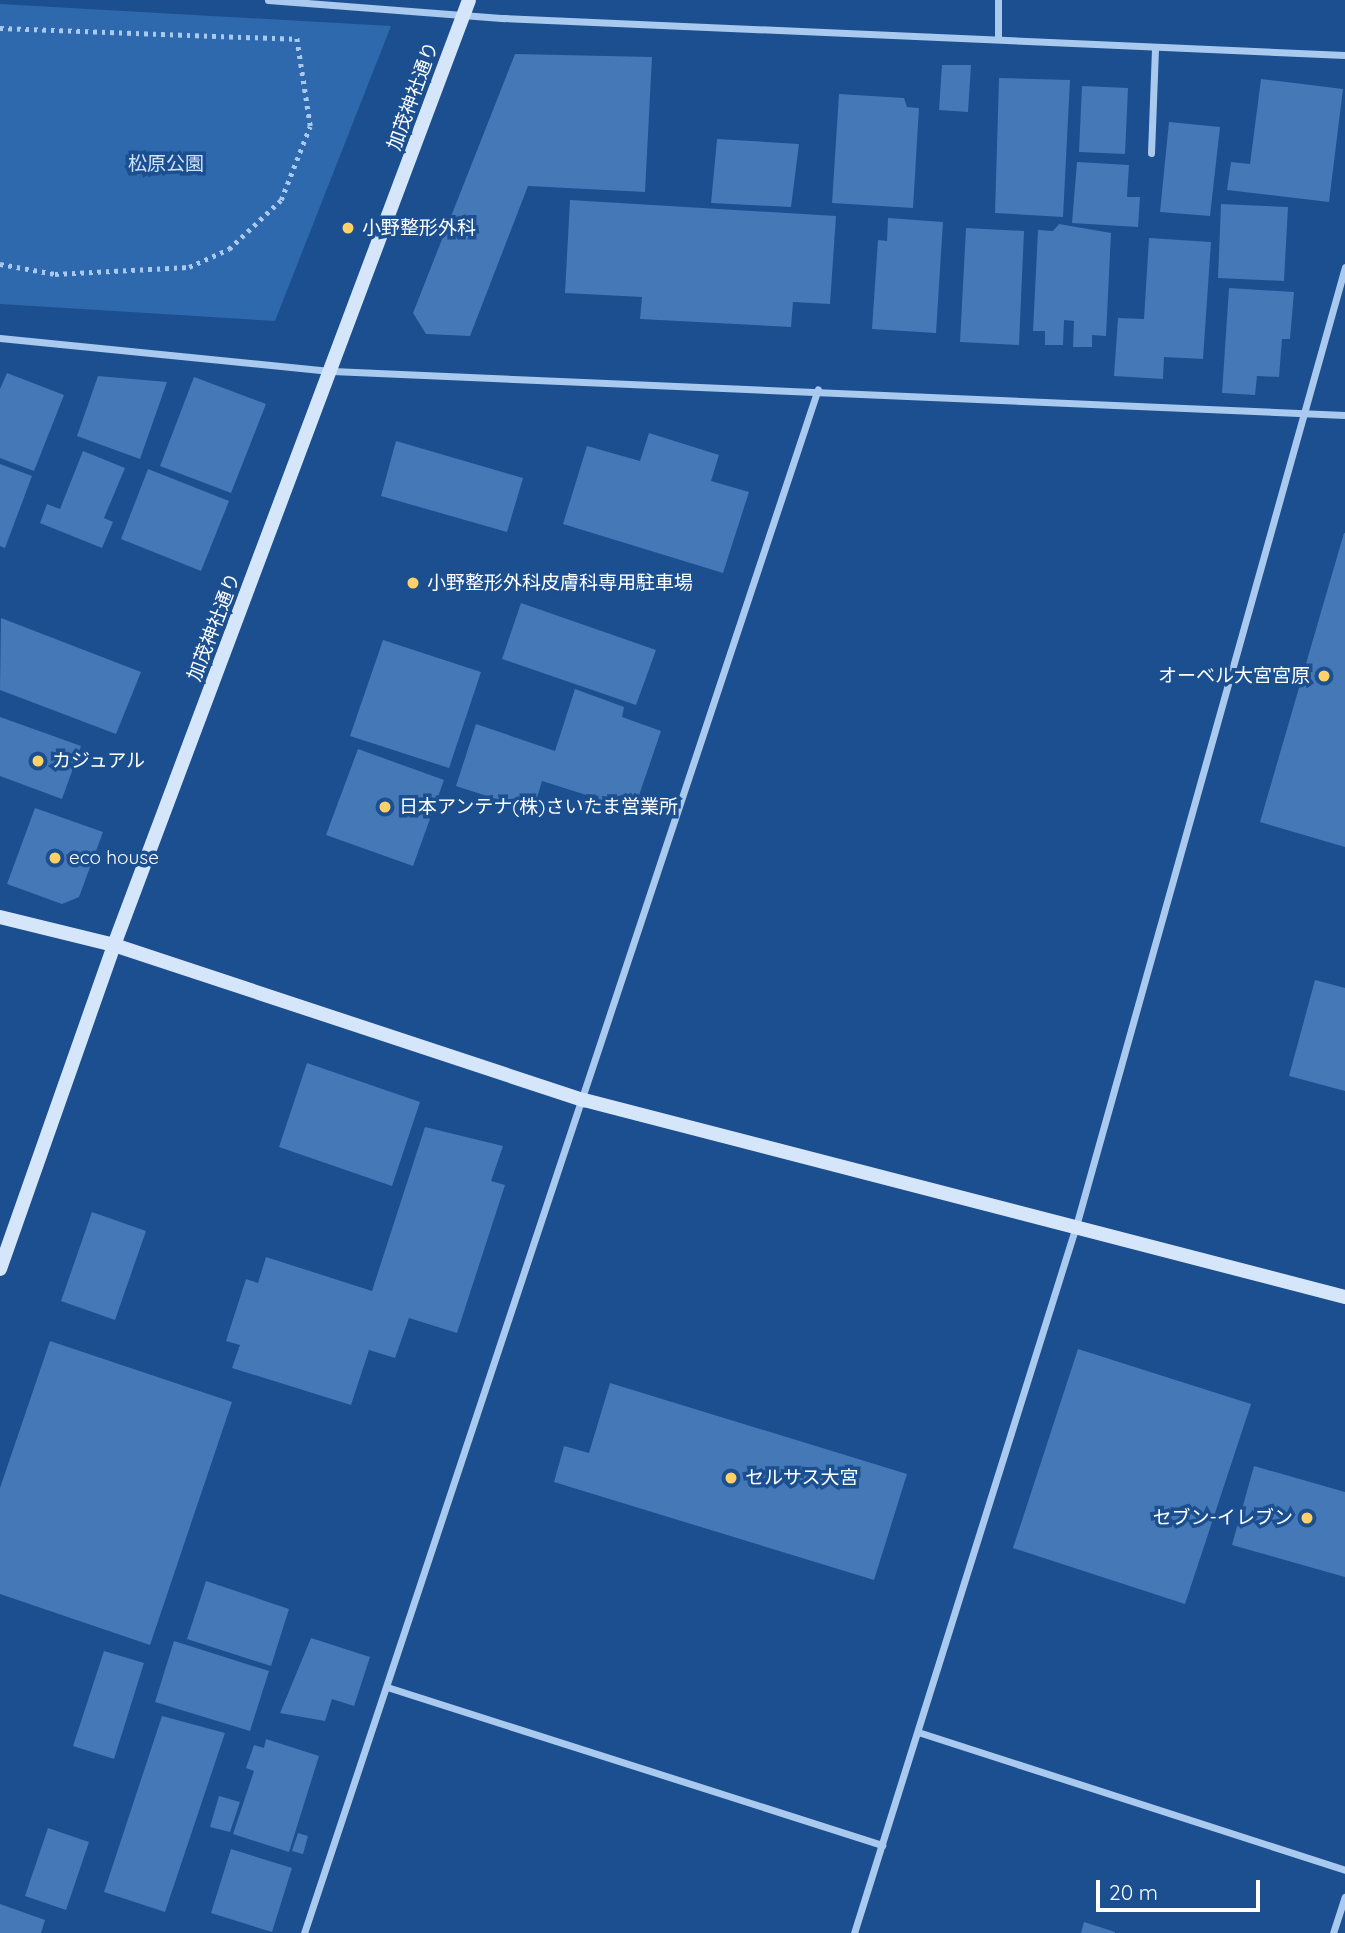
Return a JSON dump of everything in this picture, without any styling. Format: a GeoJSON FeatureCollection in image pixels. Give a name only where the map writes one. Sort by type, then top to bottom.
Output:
{"type":"FeatureCollection","features":[{"type":"Feature","properties":{"kind":"street"},"geometry":{"type":"LineString","coordinates":[[268,0],[463,16],[1345,55]]}},
{"type":"Feature","properties":{"kind":"street","name":"加茂神社通り"},"geometry":{"type":"LineString","coordinates":[[0,1269],[114,945],[332,371],[469,0]]}},
{"type":"Feature","properties":{"kind":"street"},"geometry":{"type":"LineString","coordinates":[[998,0],[998,39]]}},
{"type":"Feature","properties":{"kind":"street"},"geometry":{"type":"LineString","coordinates":[[1151,153],[1155,48]]}},
{"type":"Feature","properties":{"kind":"street"},"geometry":{"type":"LineString","coordinates":[[854,1933],[1076,1226],[1306,414],[1345,267]]}},
{"type":"Feature","properties":{"kind":"street"},"geometry":{"type":"LineString","coordinates":[[0,338],[332,371],[818,389],[1345,415]]}},
{"type":"Feature","properties":{"kind":"street"},"geometry":{"type":"LineString","coordinates":[[304,1933],[584,1100],[818,389]]}},
{"type":"Feature","properties":{"kind":"street"},"geometry":{"type":"LineString","coordinates":[[0,917],[114,945],[584,1100],[1345,1297]]}},
{"type":"Feature","properties":{"kind":"street"},"geometry":{"type":"LineString","coordinates":[[387,1687],[882,1845]]}},
{"type":"Feature","properties":{"kind":"street"},"geometry":{"type":"LineString","coordinates":[[918,1732],[1345,1870]]}},
{"type":"Feature","properties":{"kind":"street"},"geometry":{"type":"LineString","coordinates":[[1333,1933],[1345,1897]]}},
{"type":"Feature","properties":{"kind":"path"},"geometry":{"type":"LineString","coordinates":[[0,264],[55,274],[189,267],[229,249],[281,200],[310,126],[295,38],[304,3]]}},
{"type":"Feature","properties":{"kind":"path"},"geometry":{"type":"LineString","coordinates":[[0,28],[295,38]]}},
{"type":"Feature","properties":{"kind":"green space","name":"松原公園"},"geometry":{"type":"Polygon","coordinates":[[[0,4],[391,26],[275,321],[0,304],[0,4]]]}},
{"type":"Feature","properties":{"kind":"building"},"geometry":{"type":"Polygon","coordinates":[[[515,54],[652,57],[645,192],[528,186],[470,336],[426,334],[413,313],[515,54]]]}},
{"type":"Feature","properties":{"kind":"building"},"geometry":{"type":"Polygon","coordinates":[[[942,65],[971,65],[968,112],[939,110],[942,65]]]}},
{"type":"Feature","properties":{"kind":"building"},"geometry":{"type":"Polygon","coordinates":[[[999,78],[1070,80],[1063,217],[995,213],[999,78]]]}},
{"type":"Feature","properties":{"kind":"building"},"geometry":{"type":"Polygon","coordinates":[[[1261,79],[1343,89],[1329,202],[1227,190],[1231,162],[1250,164],[1261,79]]]}},
{"type":"Feature","properties":{"kind":"building"},"geometry":{"type":"Polygon","coordinates":[[[1082,86],[1128,88],[1125,154],[1079,152],[1082,86]]]}},
{"type":"Feature","properties":{"kind":"building"},"geometry":{"type":"Polygon","coordinates":[[[839,94],[904,98],[907,107],[919,108],[913,208],[832,203],[839,94]]]}},
{"type":"Feature","properties":{"kind":"building"},"geometry":{"type":"Polygon","coordinates":[[[1169,122],[1220,127],[1210,216],[1160,212],[1169,122]]]}},
{"type":"Feature","properties":{"kind":"building"},"geometry":{"type":"Polygon","coordinates":[[[717,139],[799,144],[791,207],[711,203],[717,139]]]}},
{"type":"Feature","properties":{"kind":"building"},"geometry":{"type":"Polygon","coordinates":[[[1077,162],[1129,165],[1127,197],[1140,197],[1138,227],[1072,223],[1077,162]]]}},
{"type":"Feature","properties":{"kind":"building"},"geometry":{"type":"Polygon","coordinates":[[[570,200],[836,216],[830,304],[793,302],[791,327],[640,319],[642,297],[565,293],[570,200]]]}},
{"type":"Feature","properties":{"kind":"building"},"geometry":{"type":"Polygon","coordinates":[[[1221,204],[1288,207],[1284,281],[1218,278],[1221,204]]]}},
{"type":"Feature","properties":{"kind":"building"},"geometry":{"type":"Polygon","coordinates":[[[888,218],[943,222],[936,333],[872,329],[878,240],[887,241],[888,218]]]}},
{"type":"Feature","properties":{"kind":"building"},"geometry":{"type":"Polygon","coordinates":[[[1059,224],[1111,233],[1106,336],[1092,335],[1092,347],[1073,347],[1074,321],[1064,320],[1063,345],[1045,345],[1045,331],[1033,331],[1038,230],[1053,231],[1059,224]]]}},
{"type":"Feature","properties":{"kind":"building"},"geometry":{"type":"Polygon","coordinates":[[[966,228],[1024,231],[1019,345],[960,342],[966,228]]]}},
{"type":"Feature","properties":{"kind":"building"},"geometry":{"type":"Polygon","coordinates":[[[1149,238],[1211,242],[1203,359],[1164,357],[1163,379],[1114,376],[1118,318],[1144,319],[1149,238]]]}},
{"type":"Feature","properties":{"kind":"building"},"geometry":{"type":"Polygon","coordinates":[[[1229,288],[1294,292],[1290,339],[1282,339],[1279,377],[1257,376],[1255,395],[1222,393],[1229,288]]]}},
{"type":"Feature","properties":{"kind":"building"},"geometry":{"type":"Polygon","coordinates":[[[7,373],[64,395],[34,471],[0,458],[0,389],[7,373]]]}},
{"type":"Feature","properties":{"kind":"building"},"geometry":{"type":"Polygon","coordinates":[[[98,376],[167,382],[140,459],[77,436],[98,376]]]}},
{"type":"Feature","properties":{"kind":"building"},"geometry":{"type":"Polygon","coordinates":[[[194,377],[266,404],[231,493],[160,466],[194,377]]]}},
{"type":"Feature","properties":{"kind":"building"},"geometry":{"type":"Polygon","coordinates":[[[649,433],[719,455],[711,481],[749,492],[723,573],[563,524],[587,446],[640,461],[649,433]]]}},
{"type":"Feature","properties":{"kind":"building"},"geometry":{"type":"Polygon","coordinates":[[[396,441],[523,478],[507,532],[381,496],[396,441]]]}},
{"type":"Feature","properties":{"kind":"building"},"geometry":{"type":"Polygon","coordinates":[[[83,451],[125,468],[104,518],[113,522],[102,548],[40,523],[47,504],[60,509],[83,451]]]}},
{"type":"Feature","properties":{"kind":"building"},"geometry":{"type":"Polygon","coordinates":[[[0,464],[32,476],[5,548],[0,546],[0,464]]]}},
{"type":"Feature","properties":{"kind":"building"},"geometry":{"type":"Polygon","coordinates":[[[148,469],[229,501],[201,571],[121,539],[148,469]]]}},
{"type":"Feature","properties":{"kind":"building","name":"オーベル大宮宮原"},"geometry":{"type":"Polygon","coordinates":[[[1345,533],[1345,847],[1260,822],[1345,533]]]}},
{"type":"Feature","properties":{"kind":"building"},"geometry":{"type":"Polygon","coordinates":[[[521,603],[656,650],[636,705],[502,659],[521,603]]]}},
{"type":"Feature","properties":{"kind":"building"},"geometry":{"type":"Polygon","coordinates":[[[1,618],[141,672],[116,734],[0,690],[1,618]]]}},
{"type":"Feature","properties":{"kind":"building"},"geometry":{"type":"Polygon","coordinates":[[[383,640],[481,672],[449,768],[350,736],[383,640]]]}},
{"type":"Feature","properties":{"kind":"building"},"geometry":{"type":"Polygon","coordinates":[[[575,689],[624,707],[622,717],[661,731],[634,810],[542,781],[533,811],[456,786],[476,724],[555,751],[575,689]]]}},
{"type":"Feature","properties":{"kind":"building","name":"カジュアル"},"geometry":{"type":"Polygon","coordinates":[[[0,717],[81,746],[62,799],[0,776],[0,717]]]}},
{"type":"Feature","properties":{"kind":"building","name":"日本アンテナ(株)さいたま営業所"},"geometry":{"type":"Polygon","coordinates":[[[358,749],[444,780],[413,866],[326,835],[358,749]]]}},
{"type":"Feature","properties":{"kind":"building","name":"eco house"},"geometry":{"type":"Polygon","coordinates":[[[35,808],[103,832],[79,897],[62,904],[7,884],[35,808]]]}},
{"type":"Feature","properties":{"kind":"building"},"geometry":{"type":"Polygon","coordinates":[[[1315,980],[1345,988],[1345,1091],[1289,1076],[1315,980]]]}},
{"type":"Feature","properties":{"kind":"building"},"geometry":{"type":"Polygon","coordinates":[[[307,1063],[420,1102],[392,1186],[279,1147],[307,1063]]]}},
{"type":"Feature","properties":{"kind":"building"},"geometry":{"type":"Polygon","coordinates":[[[425,1127],[503,1146],[491,1181],[505,1185],[457,1333],[409,1318],[395,1358],[369,1350],[351,1405],[232,1368],[240,1345],[226,1341],[246,1279],[258,1283],[266,1257],[372,1291],[425,1127]]]}},
{"type":"Feature","properties":{"kind":"building"},"geometry":{"type":"Polygon","coordinates":[[[92,1212],[146,1231],[115,1320],[61,1301],[92,1212]]]}},
{"type":"Feature","properties":{"kind":"building"},"geometry":{"type":"Polygon","coordinates":[[[50,1341],[232,1402],[150,1645],[0,1594],[0,1488],[50,1341]]]}},
{"type":"Feature","properties":{"kind":"building"},"geometry":{"type":"Polygon","coordinates":[[[1078,1349],[1251,1404],[1185,1604],[1013,1548],[1078,1349]]]}},
{"type":"Feature","properties":{"kind":"building","name":"セルサス大宮"},"geometry":{"type":"Polygon","coordinates":[[[610,1383],[907,1474],[874,1580],[554,1482],[564,1446],[589,1453],[610,1383]]]}},
{"type":"Feature","properties":{"kind":"building"},"geometry":{"type":"Polygon","coordinates":[[[1254,1466],[1345,1492],[1345,1577],[1232,1545],[1254,1466]]]}},
{"type":"Feature","properties":{"kind":"building"},"geometry":{"type":"Polygon","coordinates":[[[206,1581],[289,1609],[271,1666],[187,1639],[206,1581]]]}},
{"type":"Feature","properties":{"kind":"building"},"geometry":{"type":"Polygon","coordinates":[[[311,1638],[370,1657],[354,1706],[332,1699],[325,1721],[280,1713],[311,1638]]]}},
{"type":"Feature","properties":{"kind":"building"},"geometry":{"type":"Polygon","coordinates":[[[174,1641],[269,1671],[250,1731],[155,1702],[174,1641]]]}},
{"type":"Feature","properties":{"kind":"building"},"geometry":{"type":"Polygon","coordinates":[[[104,1651],[144,1663],[114,1759],[73,1746],[104,1651]]]}},
{"type":"Feature","properties":{"kind":"building"},"geometry":{"type":"Polygon","coordinates":[[[162,1716],[225,1733],[165,1912],[104,1892],[162,1716]]]}},
{"type":"Feature","properties":{"kind":"building"},"geometry":{"type":"Polygon","coordinates":[[[266,1739],[319,1756],[289,1852],[233,1834],[254,1771],[246,1768],[254,1745],[264,1748],[266,1739]]]}},
{"type":"Feature","properties":{"kind":"building"},"geometry":{"type":"Polygon","coordinates":[[[219,1796],[240,1802],[230,1832],[210,1827],[219,1796]]]}},
{"type":"Feature","properties":{"kind":"building"},"geometry":{"type":"Polygon","coordinates":[[[48,1828],[89,1842],[66,1910],[25,1896],[48,1828]]]}},
{"type":"Feature","properties":{"kind":"building"},"geometry":{"type":"Polygon","coordinates":[[[298,1833],[308,1836],[303,1854],[292,1851],[298,1833]]]}},
{"type":"Feature","properties":{"kind":"building"},"geometry":{"type":"Polygon","coordinates":[[[231,1849],[292,1868],[272,1932],[211,1913],[231,1849]]]}},
{"type":"Feature","properties":{"kind":"building"},"geometry":{"type":"Polygon","coordinates":[[[0,1904],[45,1920],[41,1933],[0,1933],[0,1904]]]}},
{"type":"Feature","properties":{"kind":"building"},"geometry":{"type":"Polygon","coordinates":[[[1084,1922],[1115,1932],[1115,1933],[1081,1933],[1084,1922]]]}},
{"type":"Feature","properties":{"kind":"place","name":"小野整形外科"},"geometry":{"type":"Point","coordinates":[348,228]}},
{"type":"Feature","properties":{"kind":"place","name":"小野整形外科皮膚科専用駐車場"},"geometry":{"type":"Point","coordinates":[413,583]}},
{"type":"Feature","properties":{"kind":"place","name":"オーベル大宮宮原"},"geometry":{"type":"Point","coordinates":[1324,676]}},
{"type":"Feature","properties":{"kind":"place","name":"カジュアル"},"geometry":{"type":"Point","coordinates":[38,761]}},
{"type":"Feature","properties":{"kind":"place","name":"日本アンテナ(株)さいたま営業所"},"geometry":{"type":"Point","coordinates":[385,807]}},
{"type":"Feature","properties":{"kind":"place","name":"eco house"},"geometry":{"type":"Point","coordinates":[55,858]}},
{"type":"Feature","properties":{"kind":"place","name":"セルサス大宮"},"geometry":{"type":"Point","coordinates":[731,1478]}},
{"type":"Feature","properties":{"kind":"place","name":"セブン-イレブン"},"geometry":{"type":"Point","coordinates":[1307,1518]}}]}
